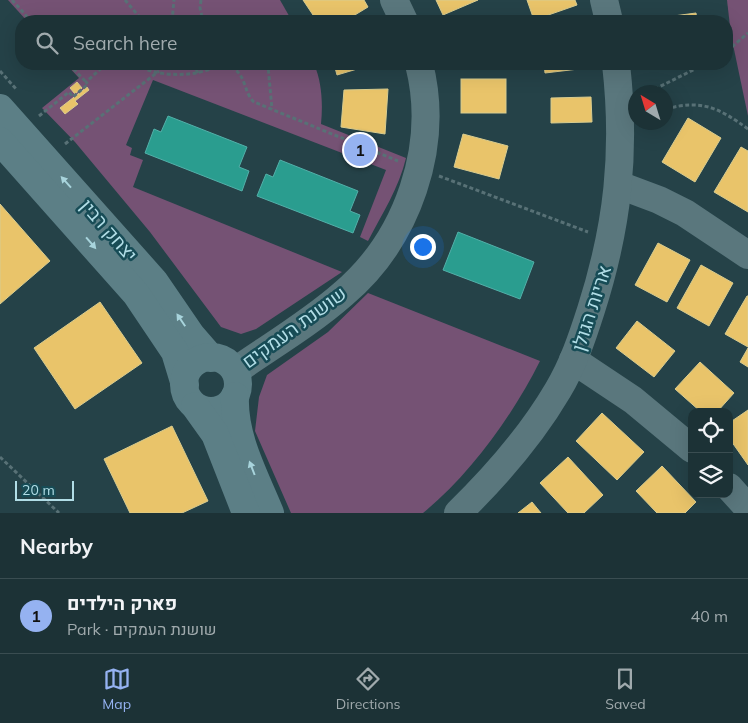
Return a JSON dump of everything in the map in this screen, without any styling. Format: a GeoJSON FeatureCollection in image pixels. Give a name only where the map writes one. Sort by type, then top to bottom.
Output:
{"type":"FeatureCollection","features":[{"type":"Feature","properties":{"kind":"main road","name":"יצחק רבין"},"geometry":{"type":"LineString","coordinates":[[0,108],[154,281],[191,335],[211,358]]}},
{"type":"Feature","properties":{"kind":"main road","name":"יצחק רבין"},"geometry":{"type":"LineString","coordinates":[[0,141],[136,294],[175,352],[190,396],[215,434],[246,513]]}},
{"type":"Feature","properties":{"kind":"main road"},"geometry":{"type":"LineString","coordinates":[[235,384],[230,404],[222,409],[212,411],[190,396],[186,376],[190,368],[202,359],[211,358],[228,364],[235,384],[234,415],[238,431],[270,513]]}},
{"type":"Feature","properties":{"kind":"street"},"geometry":{"type":"LineString","coordinates":[[394,0],[401,15]]}},
{"type":"Feature","properties":{"kind":"street"},"geometry":{"type":"LineString","coordinates":[[604,0],[608,15]]}},
{"type":"Feature","properties":{"kind":"street","name":"שושנת העמקים"},"geometry":{"type":"LineString","coordinates":[[235,384],[344,293],[367,270],[386,245],[401,218],[420,169],[426,114],[420,70]]}},
{"type":"Feature","properties":{"kind":"street","name":"אריות הגולן"},"geometry":{"type":"LineString","coordinates":[[458,513],[513,455],[558,391],[573,360],[604,268],[619,185],[621,134],[616,70]]}},
{"type":"Feature","properties":{"kind":"street"},"geometry":{"type":"LineString","coordinates":[[619,185],[660,200],[685,213],[748,255]]}},
{"type":"Feature","properties":{"kind":"street"},"geometry":{"type":"LineString","coordinates":[[573,360],[633,400],[688,445]]}},
{"type":"Feature","properties":{"kind":"street"},"geometry":{"type":"LineString","coordinates":[[733,491],[748,508]]}},
{"type":"Feature","properties":{"kind":"path"},"geometry":{"type":"LineString","coordinates":[[12,0],[26,15]]}},
{"type":"Feature","properties":{"kind":"path"},"geometry":{"type":"LineString","coordinates":[[125,0],[138,15]]}},
{"type":"Feature","properties":{"kind":"path"},"geometry":{"type":"LineString","coordinates":[[173,15],[174,0]]}},
{"type":"Feature","properties":{"kind":"path"},"geometry":{"type":"LineString","coordinates":[[201,0],[200,8],[202,15]]}},
{"type":"Feature","properties":{"kind":"path"},"geometry":{"type":"LineString","coordinates":[[733,46],[748,33]]}},
{"type":"Feature","properties":{"kind":"path"},"geometry":{"type":"LineString","coordinates":[[75,70],[86,82]]}},
{"type":"Feature","properties":{"kind":"path"},"geometry":{"type":"LineString","coordinates":[[39,116],[69,92],[73,97],[88,84],[86,82],[99,70]]}},
{"type":"Feature","properties":{"kind":"path"},"geometry":{"type":"LineString","coordinates":[[149,70],[178,74],[198,73],[210,70]]}},
{"type":"Feature","properties":{"kind":"path"},"geometry":{"type":"LineString","coordinates":[[235,70],[244,82],[248,97],[272,110],[420,169],[610,240]]}},
{"type":"Feature","properties":{"kind":"path"},"geometry":{"type":"LineString","coordinates":[[268,70],[272,110]]}},
{"type":"Feature","properties":{"kind":"path"},"geometry":{"type":"LineString","coordinates":[[663,85],[693,70]]}},
{"type":"Feature","properties":{"kind":"path"},"geometry":{"type":"LineString","coordinates":[[65,144],[159,71]]}},
{"type":"Feature","properties":{"kind":"path"},"geometry":{"type":"LineString","coordinates":[[673,107],[686,103],[713,106],[748,129]]}},
{"type":"Feature","properties":{"kind":"path"},"geometry":{"type":"LineString","coordinates":[[0,457],[59,513]]}},
{"type":"Feature","properties":{"kind":"shaded area"},"geometry":{"type":"Polygon","coordinates":[[[8,0],[280,0],[289,15],[22,15],[8,0]]]}},
{"type":"Feature","properties":{"kind":"shaded area"},"geometry":{"type":"Polygon","coordinates":[[[727,0],[748,0],[748,116],[733,45],[733,15],[729,15],[727,0]]]}},
{"type":"Feature","properties":{"kind":"shaded area"},"geometry":{"type":"Polygon","coordinates":[[[72,70],[316,70],[321,93],[321,124],[406,158],[390,201],[368,241],[360,237],[386,170],[153,80],[126,145],[132,148],[130,155],[143,160],[133,187],[342,272],[256,329],[241,334],[221,327],[150,232],[75,142],[42,108],[79,78],[72,70]]]}},
{"type":"Feature","properties":{"kind":"shaded area"},"geometry":{"type":"Polygon","coordinates":[[[368,293],[540,361],[504,423],[489,443],[457,481],[423,513],[291,513],[255,431],[259,397],[267,375],[328,332],[368,293]]]}},
{"type":"Feature","properties":{"kind":"building: Homes"},"geometry":{"type":"Polygon","coordinates":[[[303,0],[364,0],[368,7],[355,15],[313,15],[303,0]]]}},
{"type":"Feature","properties":{"kind":"building: Homes"},"geometry":{"type":"Polygon","coordinates":[[[436,0],[478,0],[443,15],[436,0]]]}},
{"type":"Feature","properties":{"kind":"building: Homes"},"geometry":{"type":"Polygon","coordinates":[[[527,0],[575,0],[577,5],[548,15],[532,15],[527,0]]]}},
{"type":"Feature","properties":{"kind":"building: Homes"},"geometry":{"type":"Polygon","coordinates":[[[336,70],[354,70],[337,75],[336,70]]]}},
{"type":"Feature","properties":{"kind":"building: Homes"},"geometry":{"type":"Polygon","coordinates":[[[545,70],[570,70],[545,73],[545,70]]]}},
{"type":"Feature","properties":{"kind":"building: Homes"},"geometry":{"type":"Polygon","coordinates":[[[461,79],[506,79],[506,113],[461,113],[461,79]]]}},
{"type":"Feature","properties":{"kind":"building: Homes"},"geometry":{"type":"Polygon","coordinates":[[[77,82],[82,88],[75,94],[70,88],[77,82]]]}},
{"type":"Feature","properties":{"kind":"building: Homes"},"geometry":{"type":"Polygon","coordinates":[[[87,87],[89,90],[75,101],[78,104],[65,114],[60,108],[87,87]]]}},
{"type":"Feature","properties":{"kind":"building: Homes"},"geometry":{"type":"Polygon","coordinates":[[[388,89],[385,134],[341,127],[344,90],[388,89]]]}},
{"type":"Feature","properties":{"kind":"building: Homes"},"geometry":{"type":"Polygon","coordinates":[[[591,97],[592,122],[551,123],[551,98],[591,97]]]}},
{"type":"Feature","properties":{"kind":"building: Homes"},"geometry":{"type":"Polygon","coordinates":[[[688,118],[721,138],[695,182],[662,162],[688,118]]]}},
{"type":"Feature","properties":{"kind":"building: Homes"},"geometry":{"type":"Polygon","coordinates":[[[463,134],[508,146],[499,179],[454,167],[463,134]]]}},
{"type":"Feature","properties":{"kind":"building: Homes"},"geometry":{"type":"Polygon","coordinates":[[[741,147],[748,151],[748,212],[714,192],[741,147]]]}},
{"type":"Feature","properties":{"kind":"building: Homes"},"geometry":{"type":"Polygon","coordinates":[[[0,204],[50,261],[0,304],[0,204]]]}},
{"type":"Feature","properties":{"kind":"building: Homes"},"geometry":{"type":"Polygon","coordinates":[[[658,243],[690,260],[667,302],[635,285],[658,243]]]}},
{"type":"Feature","properties":{"kind":"building: Homes"},"geometry":{"type":"Polygon","coordinates":[[[701,265],[733,283],[709,326],[677,308],[701,265]]]}},
{"type":"Feature","properties":{"kind":"building: Homes"},"geometry":{"type":"Polygon","coordinates":[[[748,296],[748,347],[725,334],[748,296]]]}},
{"type":"Feature","properties":{"kind":"building: Homes"},"geometry":{"type":"Polygon","coordinates":[[[100,302],[142,363],[75,409],[34,348],[100,302]]]}},
{"type":"Feature","properties":{"kind":"building: Homes"},"geometry":{"type":"Polygon","coordinates":[[[637,321],[675,351],[654,377],[616,348],[637,321]]]}},
{"type":"Feature","properties":{"kind":"building: Homes"},"geometry":{"type":"Polygon","coordinates":[[[748,348],[748,367],[740,362],[748,348]]]}},
{"type":"Feature","properties":{"kind":"building: Homes"},"geometry":{"type":"Polygon","coordinates":[[[700,362],[734,393],[721,408],[696,408],[675,389],[700,362]]]}},
{"type":"Feature","properties":{"kind":"building: Homes"},"geometry":{"type":"Polygon","coordinates":[[[748,410],[748,465],[733,444],[733,420],[748,410]]]}},
{"type":"Feature","properties":{"kind":"building: Homes"},"geometry":{"type":"Polygon","coordinates":[[[602,413],[644,452],[617,480],[576,441],[602,413]]]}},
{"type":"Feature","properties":{"kind":"building: Homes"},"geometry":{"type":"Polygon","coordinates":[[[172,426],[208,501],[182,513],[130,513],[104,459],[172,426]]]}},
{"type":"Feature","properties":{"kind":"building: Homes"},"geometry":{"type":"Polygon","coordinates":[[[568,457],[603,495],[584,513],[568,513],[540,483],[568,457]]]}},
{"type":"Feature","properties":{"kind":"building: Homes"},"geometry":{"type":"Polygon","coordinates":[[[662,466],[688,494],[688,498],[692,498],[696,502],[685,513],[657,513],[636,491],[662,466]]]}},
{"type":"Feature","properties":{"kind":"building: Homes"},"geometry":{"type":"Polygon","coordinates":[[[532,502],[541,513],[518,513],[532,502]]]}},
{"type":"Feature","properties":{"kind":"building: Schools"},"geometry":{"type":"Polygon","coordinates":[[[168,116],[247,147],[239,167],[249,171],[242,191],[145,153],[154,129],[161,132],[168,116]]]}},
{"type":"Feature","properties":{"kind":"building: Schools"},"geometry":{"type":"Polygon","coordinates":[[[280,160],[358,191],[350,211],[360,215],[353,233],[257,196],[266,174],[273,177],[280,160]]]}},
{"type":"Feature","properties":{"kind":"building: Schools"},"geometry":{"type":"Polygon","coordinates":[[[458,232],[534,262],[520,299],[443,270],[458,232]]]}},
{"type":"Feature","properties":{"kind":"place","name":"פארק הילדים"},"geometry":{"type":"Point","coordinates":[360,150]}}]}
